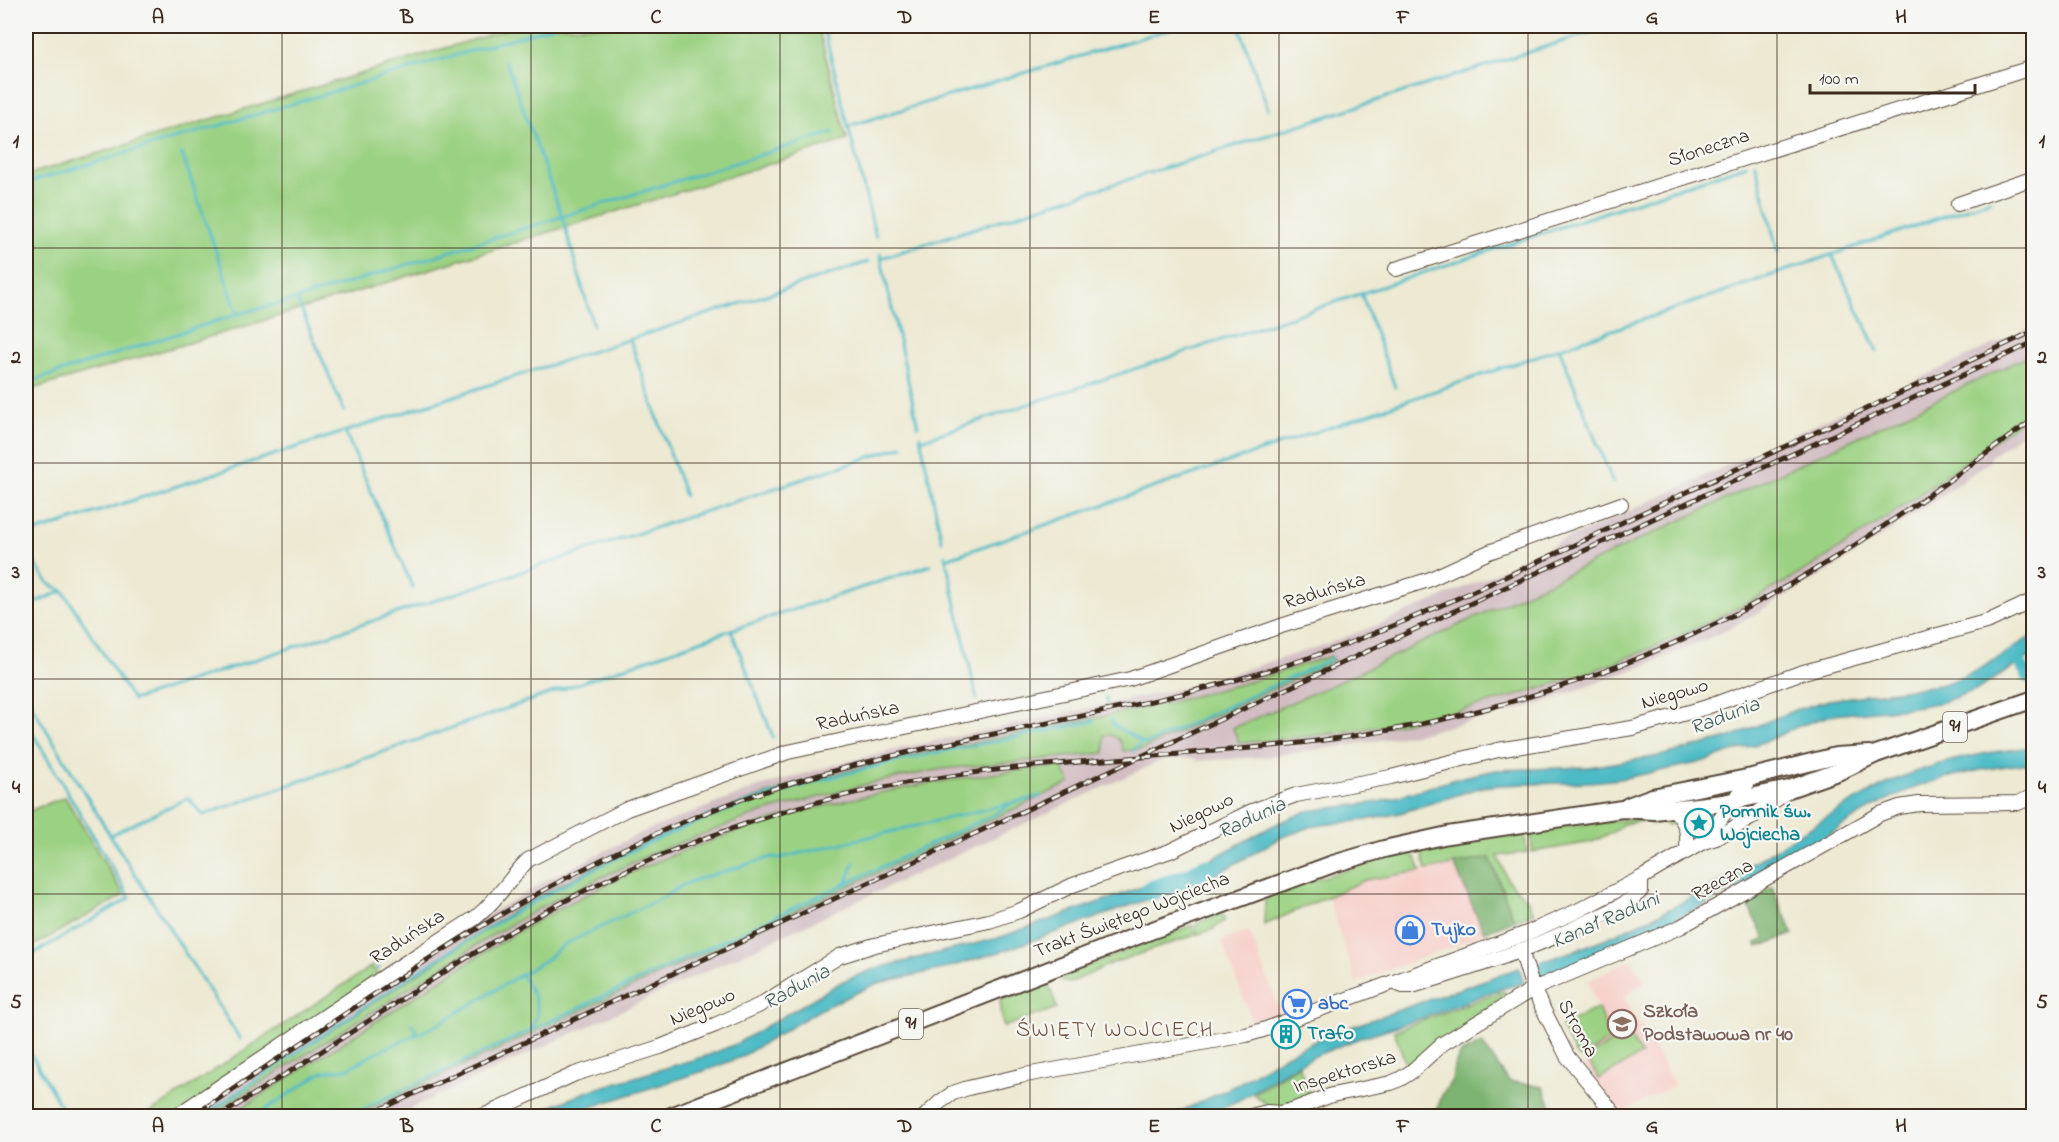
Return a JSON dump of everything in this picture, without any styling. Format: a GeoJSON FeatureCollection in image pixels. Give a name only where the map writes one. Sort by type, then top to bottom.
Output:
{"type":"FeatureCollection","features":[{"type":"Feature","properties":{"kind":"main road","name":"Trakt Świętego Wojciecha"},"geometry":{"type":"LineString","coordinates":[[1622,808],[1654,811],[1733,802],[1789,789],[1840,771],[1875,754],[2034,699]]}},
{"type":"Feature","properties":{"kind":"main road","name":"Trakt Świętego Wojciecha"},"geometry":{"type":"LineString","coordinates":[[672,1116],[1150,931],[1333,864],[1384,849],[1448,835],[1622,808],[1652,797],[1752,777],[1836,756],[1875,754]]}},
{"type":"Feature","properties":{"kind":"street","name":"Słoneczna"},"geometry":{"type":"LineString","coordinates":[[1396,269],[2034,67]]}},
{"type":"Feature","properties":{"kind":"street"},"geometry":{"type":"LineString","coordinates":[[1958,204],[2034,178]]}},
{"type":"Feature","properties":{"kind":"street","name":"Raduńska"},"geometry":{"type":"LineString","coordinates":[[176,1116],[475,918],[487,909],[528,860],[627,809],[788,752],[1130,679],[1281,626],[1428,580],[1489,552],[1621,504]]}},
{"type":"Feature","properties":{"kind":"street","name":"Niegowo"},"geometry":{"type":"LineString","coordinates":[[483,1116],[574,1074],[660,1047],[715,1025],[758,1005],[840,956],[875,945],[989,921],[1019,911],[1073,885],[1170,851],[1252,811],[1296,795],[1391,777],[1498,750],[1632,728],[1704,708],[1800,674],[1989,621],[2034,600]]}},
{"type":"Feature","properties":{"kind":"street","name":"Trakt Świętego Wojciecha"},"geometry":{"type":"LineString","coordinates":[[1703,842],[1752,777]]}},
{"type":"Feature","properties":{"kind":"street","name":"Trakt Świętego Wojciecha"},"geometry":{"type":"LineString","coordinates":[[925,1116],[940,1102],[968,1088],[1020,1076],[1245,1035],[1527,933],[1575,912],[1641,878],[1703,842],[1716,838],[1751,818],[1789,789]]}},
{"type":"Feature","properties":{"kind":"street","name":"Rzeczna"},"geometry":{"type":"LineString","coordinates":[[1532,986],[1680,927],[1880,814],[1899,807],[1919,804],[2018,803],[2034,796]]}},
{"type":"Feature","properties":{"kind":"street"},"geometry":{"type":"LineString","coordinates":[[1673,808],[1685,820],[1688,831],[1687,851]]}},
{"type":"Feature","properties":{"kind":"street"},"geometry":{"type":"LineString","coordinates":[[1393,982],[1403,986],[1412,986],[1523,957],[1567,932],[1627,903],[1641,891],[1641,878]]}},
{"type":"Feature","properties":{"kind":"street","name":"Stroma"},"geometry":{"type":"LineString","coordinates":[[1523,957],[1532,986],[1573,1065],[1616,1116]]}},
{"type":"Feature","properties":{"kind":"street","name":"Inspektorska"},"geometry":{"type":"LineString","coordinates":[[1251,1116],[1268,1112],[1281,1113],[1332,1095],[1400,1079],[1442,1044],[1532,986]]}},
{"type":"Feature","properties":{"kind":"shaded area"},"geometry":{"type":"Polygon","coordinates":[[[2033,326],[2033,425],[1991,456],[1989,462],[1827,572],[1725,631],[1654,662],[1539,704],[1426,732],[1265,757],[1197,761],[1194,758],[1162,760],[394,1116],[184,1116],[479,920],[545,881],[643,832],[756,788],[830,766],[907,747],[1191,686],[1324,645],[1375,626],[1486,578],[1573,535],[1593,528],[1863,402],[1867,403],[2033,326]]]}},
{"type":"Feature","properties":{"kind":"shaded area"},"geometry":{"type":"Polygon","coordinates":[[[1454,864],[1484,932],[1462,943],[1356,982],[1328,897],[1365,880],[1454,864]]]}},
{"type":"Feature","properties":{"kind":"shaded area"},"geometry":{"type":"Polygon","coordinates":[[[1249,931],[1281,1013],[1253,1023],[1221,941],[1249,931]]]}},
{"type":"Feature","properties":{"kind":"shaded area","name":"Szkoła Podstawowa nr 40"},"geometry":{"type":"Polygon","coordinates":[[[1631,960],[1645,982],[1624,997],[1675,1085],[1622,1112],[1587,1071],[1583,1056],[1610,1039],[1588,981],[1631,960]]]}},
{"type":"Feature","properties":{"kind":"green space"},"geometry":{"type":"Polygon","coordinates":[[[518,26],[818,26],[847,140],[253,324],[26,391],[26,175],[518,26]]]}},
{"type":"Feature","properties":{"kind":"green space"},"geometry":{"type":"Polygon","coordinates":[[[2033,354],[2033,412],[1912,500],[1819,562],[1700,626],[1656,646],[1564,681],[1470,708],[1377,727],[1239,743],[1233,728],[1334,684],[2033,354]]]}},
{"type":"Feature","properties":{"kind":"green space"},"geometry":{"type":"Polygon","coordinates":[[[1331,656],[1334,661],[1143,749],[1123,751],[1117,738],[1104,735],[1105,753],[943,769],[871,783],[760,813],[657,851],[558,898],[494,934],[209,1116],[201,1116],[519,907],[615,855],[685,825],[758,797],[833,774],[908,756],[1167,703],[1248,682],[1331,656]]]}},
{"type":"Feature","properties":{"kind":"green space"},"geometry":{"type":"Polygon","coordinates":[[[1064,766],[1070,783],[355,1116],[229,1116],[495,946],[590,892],[656,862],[755,825],[856,798],[959,778],[1064,766]]]}},
{"type":"Feature","properties":{"kind":"green space"},"geometry":{"type":"Polygon","coordinates":[[[65,797],[124,895],[26,950],[26,812],[65,797]]]}},
{"type":"Feature","properties":{"kind":"green space"},"geometry":{"type":"Polygon","coordinates":[[[1659,816],[1672,817],[1680,824],[1665,825],[1663,822],[1651,824],[1647,820],[1623,824],[1619,829],[1592,842],[1532,852],[1531,833],[1539,829],[1659,816]]]}},
{"type":"Feature","properties":{"kind":"green space"},"geometry":{"type":"Polygon","coordinates":[[[1520,832],[1525,837],[1527,852],[1498,856],[1508,881],[1528,900],[1534,913],[1514,920],[1490,858],[1426,870],[1421,851],[1425,848],[1520,832]]]}},
{"type":"Feature","properties":{"kind":"green space"},"geometry":{"type":"Polygon","coordinates":[[[1408,852],[1416,858],[1421,871],[1365,880],[1264,925],[1265,900],[1268,896],[1316,879],[1408,852]]]}},
{"type":"Feature","properties":{"kind":"green space"},"geometry":{"type":"Polygon","coordinates":[[[1490,858],[1514,920],[1484,932],[1454,864],[1490,858]]]}},
{"type":"Feature","properties":{"kind":"green space"},"geometry":{"type":"Polygon","coordinates":[[[1772,887],[1793,934],[1758,947],[1756,943],[1765,939],[1745,900],[1772,887]]]}},
{"type":"Feature","properties":{"kind":"green space"},"geometry":{"type":"Polygon","coordinates":[[[1221,914],[1225,917],[1224,921],[1213,929],[1110,964],[1070,983],[1061,981],[1066,974],[1192,925],[1197,932],[1197,923],[1221,914]]]}},
{"type":"Feature","properties":{"kind":"green space"},"geometry":{"type":"Polygon","coordinates":[[[372,966],[384,984],[184,1116],[145,1116],[372,966]]]}},
{"type":"Feature","properties":{"kind":"green space"},"geometry":{"type":"Polygon","coordinates":[[[1043,983],[1049,985],[1057,1008],[1003,1027],[1000,1000],[1043,983]]]}},
{"type":"Feature","properties":{"kind":"green space"},"geometry":{"type":"Polygon","coordinates":[[[1503,991],[1506,994],[1408,1070],[1394,1031],[1503,991]]]}},
{"type":"Feature","properties":{"kind":"green space"},"geometry":{"type":"Polygon","coordinates":[[[1598,1008],[1610,1039],[1580,1058],[1574,1052],[1561,1026],[1598,1008]]]}},
{"type":"Feature","properties":{"kind":"green space"},"geometry":{"type":"Polygon","coordinates":[[[1628,1033],[1641,1055],[1599,1079],[1586,1057],[1628,1033]]]}},
{"type":"Feature","properties":{"kind":"green space"},"geometry":{"type":"Polygon","coordinates":[[[1482,1043],[1509,1081],[1543,1087],[1555,1116],[1435,1116],[1442,1095],[1452,1080],[1454,1066],[1461,1053],[1482,1043]]]}},
{"type":"Feature","properties":{"kind":"green space"},"geometry":{"type":"Polygon","coordinates":[[[1299,1065],[1311,1098],[1273,1109],[1253,1094],[1299,1065]]]}},
{"type":"Feature","properties":{"kind":"water"},"geometry":{"type":"Polygon","coordinates":[[[2033,635],[2033,655],[1978,689],[1943,702],[1908,708],[1832,715],[1799,726],[1766,741],[1698,763],[1620,779],[1482,787],[1400,813],[1366,820],[1313,826],[1280,838],[1217,874],[1184,886],[1180,873],[1212,859],[1274,825],[1307,811],[1379,802],[1463,777],[1496,770],[1588,767],[1660,756],[1728,738],[1795,710],[1829,700],[1939,685],[1952,681],[1988,664],[2033,635]]]}},
{"type":"Feature","properties":{"kind":"water"},"geometry":{"type":"Polygon","coordinates":[[[2033,747],[2033,763],[1955,775],[1892,797],[1795,856],[1721,896],[1632,940],[1541,978],[1536,963],[1597,942],[1657,915],[1744,868],[1855,800],[1891,782],[1955,760],[1986,753],[2033,747]]]}},
{"type":"Feature","properties":{"kind":"water"},"geometry":{"type":"Polygon","coordinates":[[[1173,876],[1177,889],[1003,951],[943,969],[878,983],[821,1009],[741,1057],[713,1068],[569,1116],[529,1116],[588,1091],[709,1055],[736,1044],[843,981],[874,969],[998,938],[1173,876]]]}},
{"type":"Feature","properties":{"kind":"water"},"geometry":{"type":"Polygon","coordinates":[[[1519,968],[1524,983],[1497,990],[1426,1017],[1362,1037],[1315,1056],[1241,1099],[1205,1116],[1171,1116],[1236,1085],[1282,1057],[1328,1035],[1519,968]]]}},
{"type":"Feature","properties":{"kind":"waterway"},"geometry":{"type":"LineString","coordinates":[[26,183],[554,26]]}},
{"type":"Feature","properties":{"kind":"waterway"},"geometry":{"type":"LineString","coordinates":[[823,26],[876,237]]}},
{"type":"Feature","properties":{"kind":"waterway"},"geometry":{"type":"LineString","coordinates":[[849,126],[1180,26]]}},
{"type":"Feature","properties":{"kind":"waterway"},"geometry":{"type":"LineString","coordinates":[[1239,26],[1268,109]]}},
{"type":"Feature","properties":{"kind":"waterway"},"geometry":{"type":"LineString","coordinates":[[881,258],[1611,26]]}},
{"type":"Feature","properties":{"kind":"waterway"},"geometry":{"type":"LineString","coordinates":[[506,62],[562,216],[593,325]]}},
{"type":"Feature","properties":{"kind":"waterway"},"geometry":{"type":"LineString","coordinates":[[26,383],[238,314],[297,299],[834,132]]}},
{"type":"Feature","properties":{"kind":"waterway"},"geometry":{"type":"LineString","coordinates":[[182,154],[238,314]]}},
{"type":"Feature","properties":{"kind":"waterway"},"geometry":{"type":"LineString","coordinates":[[1755,162],[1778,252]]}},
{"type":"Feature","properties":{"kind":"waterway"},"geometry":{"type":"LineString","coordinates":[[921,440],[1747,165]]}},
{"type":"Feature","properties":{"kind":"waterway"},"geometry":{"type":"LineString","coordinates":[[946,559],[1991,200]]}},
{"type":"Feature","properties":{"kind":"waterway"},"geometry":{"type":"LineString","coordinates":[[880,254],[918,426]]}},
{"type":"Feature","properties":{"kind":"waterway"},"geometry":{"type":"LineString","coordinates":[[1832,255],[1877,351]]}},
{"type":"Feature","properties":{"kind":"waterway"},"geometry":{"type":"LineString","coordinates":[[26,535],[868,262]]}},
{"type":"Feature","properties":{"kind":"waterway"},"geometry":{"type":"LineString","coordinates":[[1361,293],[1395,387]]}},
{"type":"Feature","properties":{"kind":"waterway"},"geometry":{"type":"LineString","coordinates":[[297,299],[344,411]]}},
{"type":"Feature","properties":{"kind":"waterway"},"geometry":{"type":"LineString","coordinates":[[630,340],[685,496]]}},
{"type":"Feature","properties":{"kind":"waterway"},"geometry":{"type":"LineString","coordinates":[[1559,348],[1613,483]]}},
{"type":"Feature","properties":{"kind":"waterway"},"geometry":{"type":"LineString","coordinates":[[345,432],[413,588]]}},
{"type":"Feature","properties":{"kind":"waterway"},"geometry":{"type":"LineString","coordinates":[[920,436],[942,541]]}},
{"type":"Feature","properties":{"kind":"waterway"},"geometry":{"type":"LineString","coordinates":[[26,551],[48,583],[63,591],[133,700],[903,446]]}},
{"type":"Feature","properties":{"kind":"waterway"},"geometry":{"type":"LineString","coordinates":[[945,555],[977,699]]}},
{"type":"Feature","properties":{"kind":"waterway"},"geometry":{"type":"LineString","coordinates":[[240,1039],[110,835],[188,798],[203,815],[731,630],[931,565]]}},
{"type":"Feature","properties":{"kind":"waterway"},"geometry":{"type":"LineString","coordinates":[[26,606],[63,591]]}},
{"type":"Feature","properties":{"kind":"waterway"},"geometry":{"type":"LineString","coordinates":[[731,630],[773,737]]}},
{"type":"Feature","properties":{"kind":"waterway"},"geometry":{"type":"LineString","coordinates":[[2015,654],[2028,677]]}},
{"type":"Feature","properties":{"kind":"waterway"},"geometry":{"type":"LineString","coordinates":[[1112,720],[1112,724],[1146,744],[1331,659]]}},
{"type":"Feature","properties":{"kind":"waterway"},"geometry":{"type":"LineString","coordinates":[[26,696],[110,835]]}},
{"type":"Feature","properties":{"kind":"waterway"},"geometry":{"type":"LineString","coordinates":[[1106,697],[1107,702]]}},
{"type":"Feature","properties":{"kind":"waterway"},"geometry":{"type":"LineString","coordinates":[[203,1116],[394,987],[459,946],[592,870],[662,837],[733,808],[821,780],[912,758],[1094,721]]}},
{"type":"Feature","properties":{"kind":"waterway"},"geometry":{"type":"LineString","coordinates":[[26,722],[130,898],[26,958]]}},
{"type":"Feature","properties":{"kind":"waterway"},"geometry":{"type":"LineString","coordinates":[[1133,751],[1142,742]]}},
{"type":"Feature","properties":{"kind":"waterway"},"geometry":{"type":"LineString","coordinates":[[418,1034],[547,959],[563,945],[664,897],[692,881],[772,857],[780,858],[1041,796]]}},
{"type":"Feature","properties":{"kind":"waterway"},"geometry":{"type":"LineString","coordinates":[[347,1116],[995,814],[1012,803]]}},
{"type":"Feature","properties":{"kind":"waterway"},"geometry":{"type":"LineString","coordinates":[[846,884],[854,863]]}},
{"type":"Feature","properties":{"kind":"waterway","name":"Radunia"},"geometry":{"type":"LineString","coordinates":[[1150,891],[1188,878],[1206,868]]}},
{"type":"Feature","properties":{"kind":"waterway"},"geometry":{"type":"LineString","coordinates":[[375,962],[379,969]]}},
{"type":"Feature","properties":{"kind":"waterway"},"geometry":{"type":"LineString","coordinates":[[521,974],[532,994],[537,1010],[531,1030]]}},
{"type":"Feature","properties":{"kind":"waterway"},"geometry":{"type":"LineString","coordinates":[[256,1116],[322,1072],[347,1069],[418,1034],[412,1024]]}},
{"type":"Feature","properties":{"kind":"waterway"},"geometry":{"type":"LineString","coordinates":[[26,1045],[66,1116]]}},
{"type":"Feature","properties":{"kind":"railway"},"geometry":{"type":"LineString","coordinates":[[193,1116],[464,937],[533,896],[605,858],[678,824],[754,795],[823,774],[963,740],[1175,696],[1245,678],[1314,656],[1358,640],[1487,585],[2034,331]]}},
{"type":"Feature","properties":{"kind":"railway"},"geometry":{"type":"LineString","coordinates":[[366,1116],[2034,342]]}},
{"type":"Feature","properties":{"kind":"railway"},"geometry":{"type":"LineString","coordinates":[[220,1116],[510,932],[564,901],[617,875],[692,843],[796,808],[864,791],[932,779],[1070,763],[1209,752],[1347,737],[1471,713],[1532,696],[1593,676],[1652,652],[1766,598],[1876,532],[2034,419]]}},
{"type":"Feature","properties":{"kind":"place","name":"Pomnik św. Wojciecha"},"geometry":{"type":"Point","coordinates":[1699,823]}},
{"type":"Feature","properties":{"kind":"place","name":"Tujko"},"geometry":{"type":"Point","coordinates":[1410,930]}},
{"type":"Feature","properties":{"kind":"place","name":"abc"},"geometry":{"type":"Point","coordinates":[1297,1004]}},
{"type":"Feature","properties":{"kind":"place","name":"Szkoła Podstawowa nr 40"},"geometry":{"type":"Point","coordinates":[1622,1024]}},
{"type":"Feature","properties":{"kind":"place","name":"Trafo"},"geometry":{"type":"Point","coordinates":[1286,1034]}},
{"type":"Feature","properties":{"kind":"district","name":"ŚWIĘTY WOJCIECH"},"geometry":{"type":"Point","coordinates":[1115,1031]}},
{"type":"Feature","properties":{"kind":"water label","name":"Kanał Raduni"},"geometry":{"type":"Point","coordinates":[1606,921]}}]}
